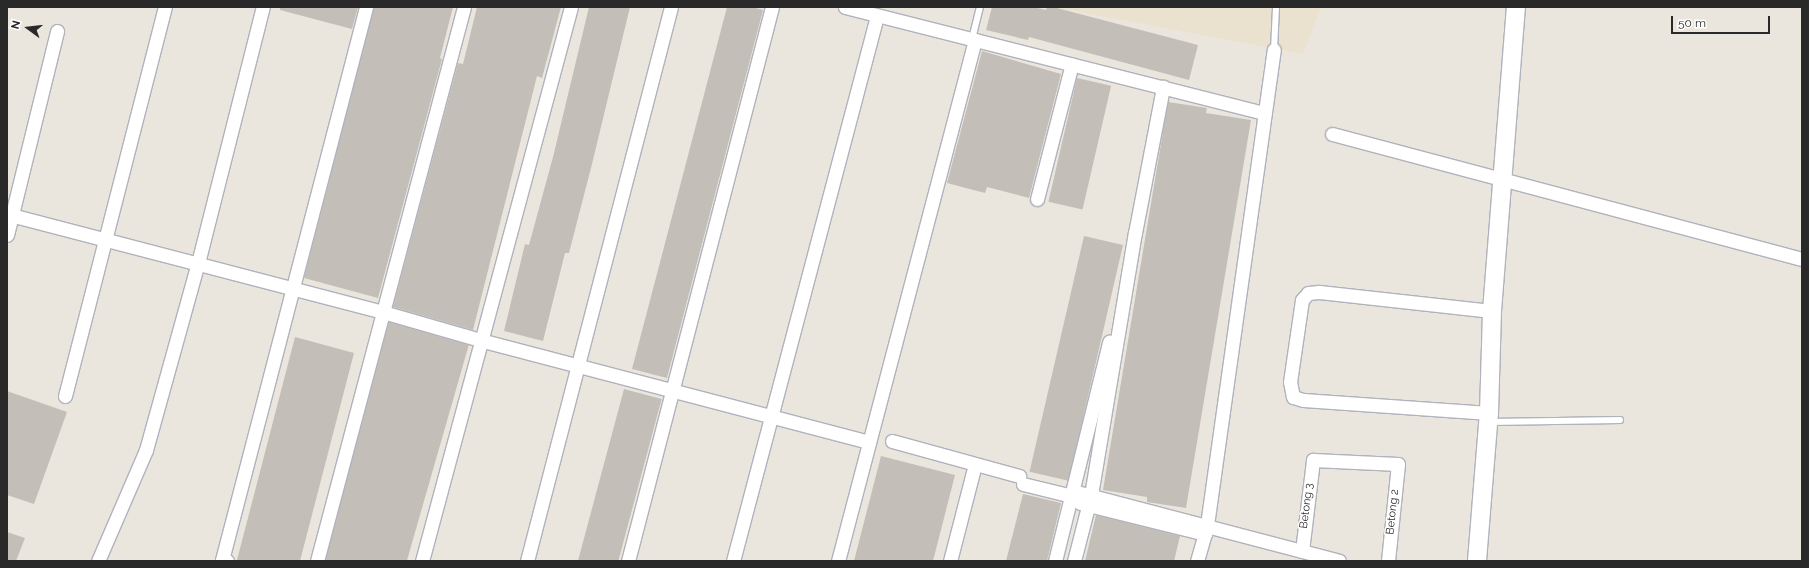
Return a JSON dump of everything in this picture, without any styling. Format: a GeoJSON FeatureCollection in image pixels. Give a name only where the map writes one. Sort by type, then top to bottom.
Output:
{"type":"FeatureCollection","features":[{"type":"Feature","properties":{"kind":"street"},"geometry":{"type":"LineString","coordinates":[[65,396],[165,7]]}},
{"type":"Feature","properties":{"kind":"street"},"geometry":{"type":"LineString","coordinates":[[98,561],[146,450],[198,263],[263,7]]}},
{"type":"Feature","properties":{"kind":"street"},"geometry":{"type":"LineString","coordinates":[[226,561],[222,560],[366,7]]}},
{"type":"Feature","properties":{"kind":"street"},"geometry":{"type":"LineString","coordinates":[[317,561],[464,7]]}},
{"type":"Feature","properties":{"kind":"street"},"geometry":{"type":"LineString","coordinates":[[422,561],[480,340],[571,7]]}},
{"type":"Feature","properties":{"kind":"street"},"geometry":{"type":"LineString","coordinates":[[527,561],[671,7]]}},
{"type":"Feature","properties":{"kind":"street"},"geometry":{"type":"LineString","coordinates":[[628,561],[772,7]]}},
{"type":"Feature","properties":{"kind":"street"},"geometry":{"type":"LineString","coordinates":[[845,7],[1265,113]]}},
{"type":"Feature","properties":{"kind":"street"},"geometry":{"type":"LineString","coordinates":[[1477,561],[1488,417],[1492,311],[1516,7]]}},
{"type":"Feature","properties":{"kind":"street"},"geometry":{"type":"LineString","coordinates":[[733,561],[877,16]]}},
{"type":"Feature","properties":{"kind":"street"},"geometry":{"type":"LineString","coordinates":[[7,235],[9,214],[57,31]]}},
{"type":"Feature","properties":{"kind":"street"},"geometry":{"type":"LineString","coordinates":[[838,561],[973,39]]}},
{"type":"Feature","properties":{"kind":"street"},"geometry":{"type":"LineString","coordinates":[[1197,561],[1206,530],[1274,50]]}},
{"type":"Feature","properties":{"kind":"street"},"geometry":{"type":"LineString","coordinates":[[1037,198],[1072,64]]}},
{"type":"Feature","properties":{"kind":"street"},"geometry":{"type":"LineString","coordinates":[[1074,561],[1090,500],[1135,233],[1163,87]]}},
{"type":"Feature","properties":{"kind":"street"},"geometry":{"type":"LineString","coordinates":[[1332,134],[1802,259]]}},
{"type":"Feature","properties":{"kind":"street"},"geometry":{"type":"LineString","coordinates":[[9,214],[869,442]]}},
{"type":"Feature","properties":{"kind":"street"},"geometry":{"type":"LineString","coordinates":[[1055,561],[1135,233]]}},
{"type":"Feature","properties":{"kind":"street"},"geometry":{"type":"LineString","coordinates":[[1488,417],[1303,400],[1293,397],[1290,382],[1302,300],[1308,293],[1319,292],[1492,311]]}},
{"type":"Feature","properties":{"kind":"street"},"geometry":{"type":"LineString","coordinates":[[892,441],[974,464],[1072,496],[1206,530],[1302,551],[1339,561]]}},
{"type":"Feature","properties":{"kind":"street","name":"Betong 3"},"geometry":{"type":"LineString","coordinates":[[1302,551],[1313,460],[1398,464]]}},
{"type":"Feature","properties":{"kind":"street"},"geometry":{"type":"LineString","coordinates":[[950,561],[974,464]]}},
{"type":"Feature","properties":{"kind":"street","name":"Betong 2"},"geometry":{"type":"LineString","coordinates":[[1388,561],[1398,464]]}},
{"type":"Feature","properties":{"kind":"lane"},"geometry":{"type":"LineString","coordinates":[[973,39],[980,7]]}},
{"type":"Feature","properties":{"kind":"lane"},"geometry":{"type":"LineString","coordinates":[[1274,50],[1276,7]]}},
{"type":"Feature","properties":{"kind":"lane"},"geometry":{"type":"LineString","coordinates":[[1488,417],[1620,420]]}},
{"type":"Feature","properties":{"kind":"shaded area"},"geometry":{"type":"Polygon","coordinates":[[[1054,7],[1321,7],[1303,54],[1054,7]]]}},
{"type":"Feature","properties":{"kind":"building"},"geometry":{"type":"Polygon","coordinates":[[[280,7],[358,7],[352,29],[280,10],[280,7]]]}},
{"type":"Feature","properties":{"kind":"building"},"geometry":{"type":"Polygon","coordinates":[[[374,7],[453,7],[440,58],[442,59],[378,298],[304,278],[374,7]]]}},
{"type":"Feature","properties":{"kind":"building"},"geometry":{"type":"Polygon","coordinates":[[[477,7],[561,7],[542,78],[537,76],[473,330],[393,307],[458,63],[463,64],[477,7]]]}},
{"type":"Feature","properties":{"kind":"building"},"geometry":{"type":"Polygon","coordinates":[[[589,7],[630,7],[569,253],[565,253],[543,341],[504,331],[525,244],[529,245],[553,157],[589,7]]]}},
{"type":"Feature","properties":{"kind":"building"},"geometry":{"type":"Polygon","coordinates":[[[727,7],[752,7],[763,10],[667,378],[632,369],[727,7]]]}},
{"type":"Feature","properties":{"kind":"building"},"geometry":{"type":"Polygon","coordinates":[[[992,7],[1033,7],[1046,10],[1047,7],[1053,7],[1198,45],[1189,80],[1029,37],[1028,40],[986,30],[992,7]]]}},
{"type":"Feature","properties":{"kind":"building"},"geometry":{"type":"Polygon","coordinates":[[[982,51],[1061,74],[1029,198],[987,187],[985,193],[947,183],[982,51]]]}},
{"type":"Feature","properties":{"kind":"building"},"geometry":{"type":"Polygon","coordinates":[[[1077,78],[1111,86],[1083,210],[1048,202],[1077,78]]]}},
{"type":"Feature","properties":{"kind":"building"},"geometry":{"type":"Polygon","coordinates":[[[1168,102],[1207,108],[1206,113],[1251,120],[1186,508],[1147,502],[1147,497],[1103,490],[1168,102]]]}},
{"type":"Feature","properties":{"kind":"building"},"geometry":{"type":"Polygon","coordinates":[[[1084,236],[1123,245],[1069,481],[1030,472],[1084,236]]]}},
{"type":"Feature","properties":{"kind":"building"},"geometry":{"type":"Polygon","coordinates":[[[389,322],[469,345],[407,561],[326,561],[321,559],[389,322]]]}},
{"type":"Feature","properties":{"kind":"building"},"geometry":{"type":"Polygon","coordinates":[[[295,337],[354,353],[300,561],[237,560],[295,337]]]}},
{"type":"Feature","properties":{"kind":"building"},"geometry":{"type":"Polygon","coordinates":[[[624,389],[662,399],[618,561],[578,561],[624,389]]]}},
{"type":"Feature","properties":{"kind":"building"},"geometry":{"type":"Polygon","coordinates":[[[7,391],[67,412],[34,504],[7,495],[7,391]]]}},
{"type":"Feature","properties":{"kind":"building"},"geometry":{"type":"Polygon","coordinates":[[[881,456],[955,475],[933,561],[854,561],[881,456]]]}},
{"type":"Feature","properties":{"kind":"building"},"geometry":{"type":"Polygon","coordinates":[[[1023,494],[1061,503],[1047,561],[1006,561],[1023,494]]]}},
{"type":"Feature","properties":{"kind":"building"},"geometry":{"type":"Polygon","coordinates":[[[1096,515],[1180,536],[1174,561],[1085,561],[1096,515]]]}},
{"type":"Feature","properties":{"kind":"building"},"geometry":{"type":"Polygon","coordinates":[[[7,532],[25,538],[16,561],[7,561],[7,532]]]}}]}
